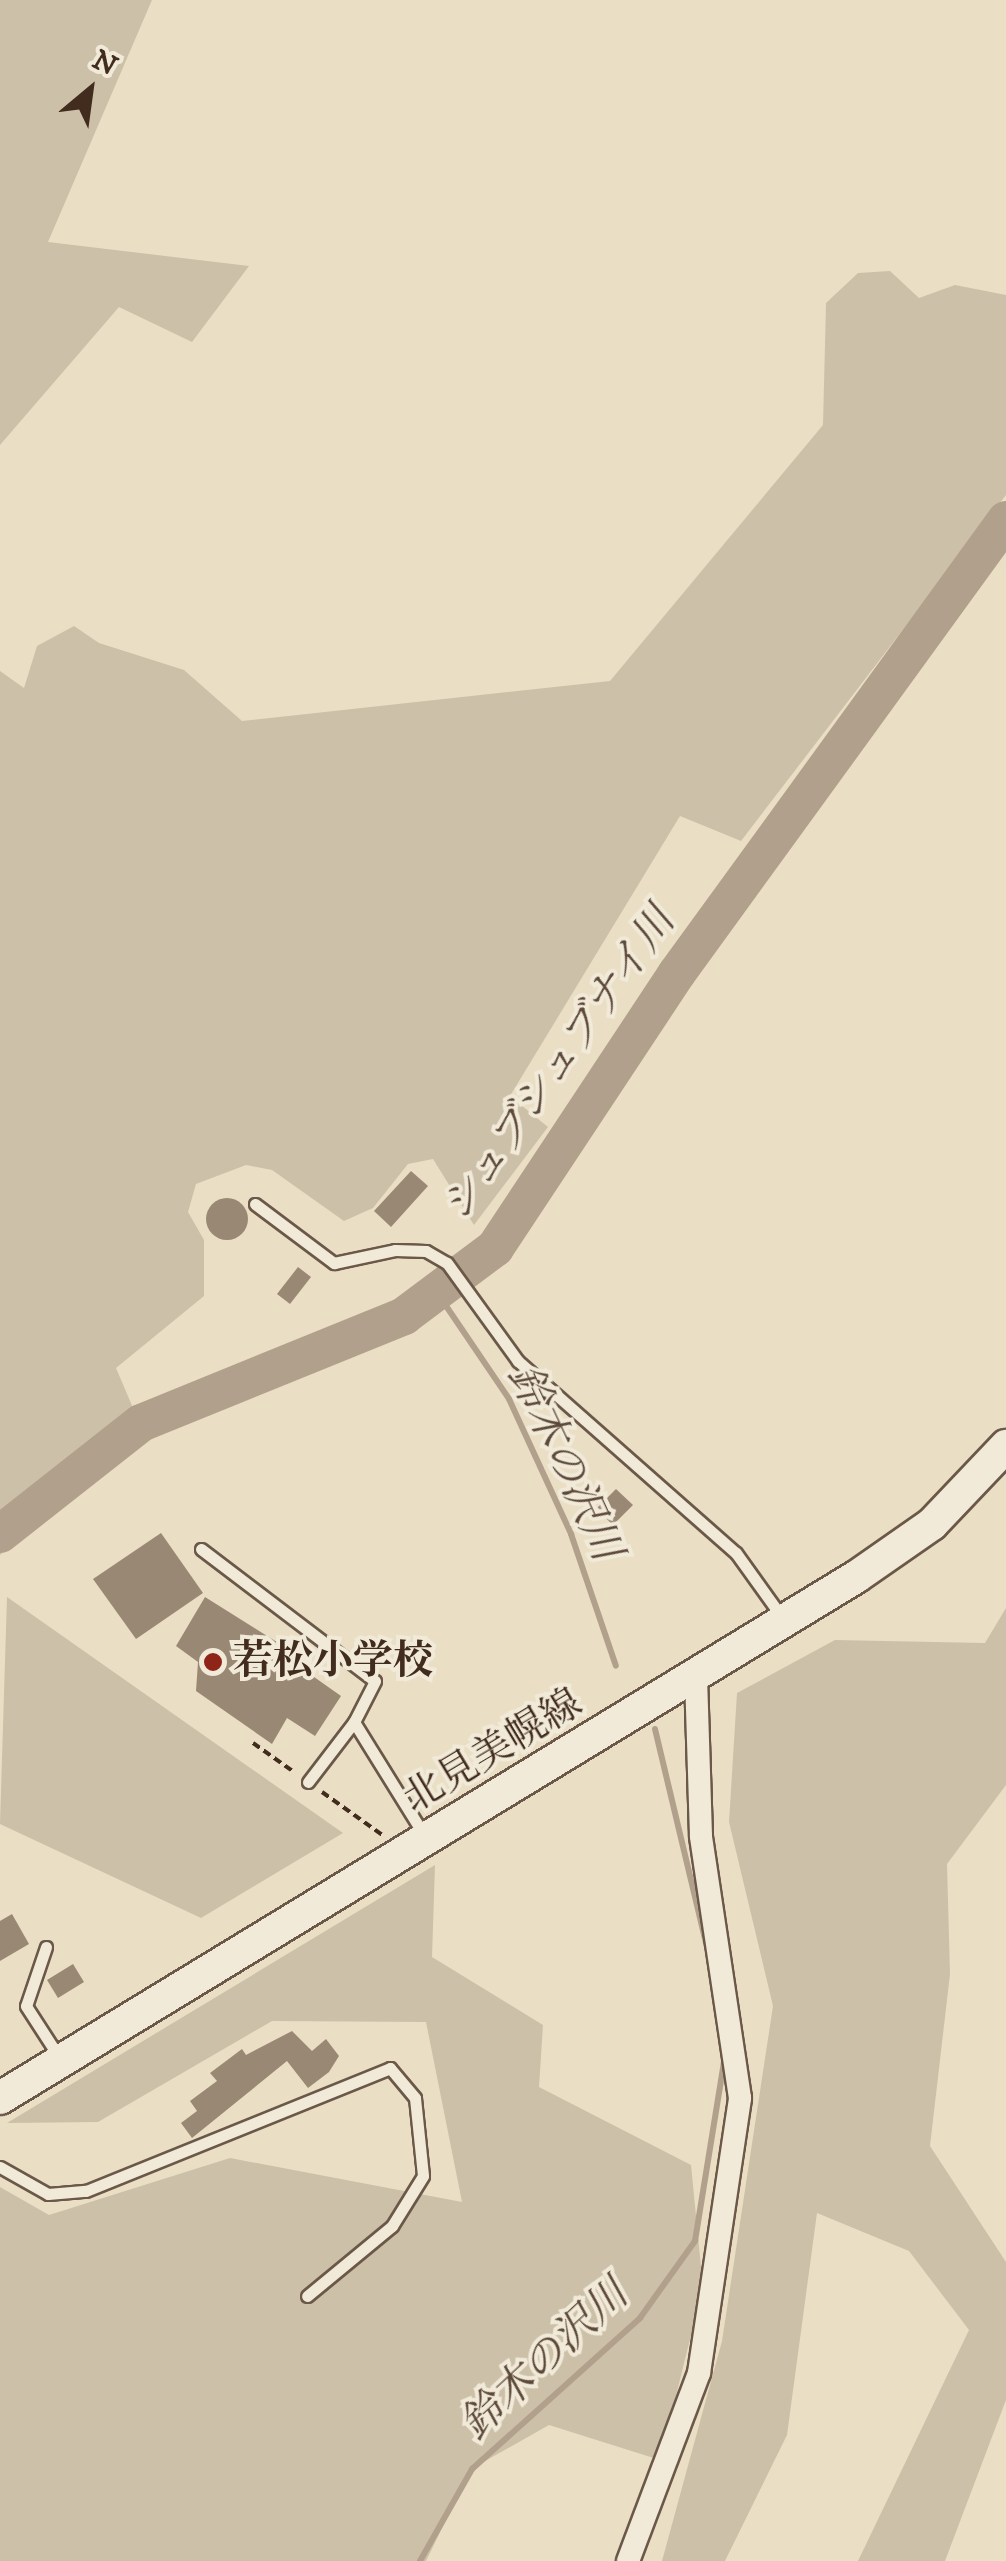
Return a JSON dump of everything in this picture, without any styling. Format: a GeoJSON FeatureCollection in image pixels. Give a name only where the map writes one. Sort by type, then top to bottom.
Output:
{"type":"FeatureCollection","features":[{"type":"Feature","properties":{"kind":"main road","name":"北見美幌線"},"geometry":{"type":"LineString","coordinates":[[0,2098],[696,1681],[932,1524],[1006,1446]]}},
{"type":"Feature","properties":{"kind":"street"},"geometry":{"type":"LineString","coordinates":[[628,2561],[698,2374],[740,2098],[701,1836],[696,1681]]}},
{"type":"Feature","properties":{"kind":"lane"},"geometry":{"type":"LineString","coordinates":[[256,1204],[334,1264],[396,1250],[426,1251],[446,1263],[518,1361],[736,1553],[786,1622]]}},
{"type":"Feature","properties":{"kind":"lane"},"geometry":{"type":"LineString","coordinates":[[201,1549],[374,1681],[354,1722],[308,1782]]}},
{"type":"Feature","properties":{"kind":"lane"},"geometry":{"type":"LineString","coordinates":[[354,1722],[418,1848]]}},
{"type":"Feature","properties":{"kind":"lane"},"geometry":{"type":"LineString","coordinates":[[46,1948],[26,2006],[62,2060]]}},
{"type":"Feature","properties":{"kind":"lane"},"geometry":{"type":"LineString","coordinates":[[0,2167],[48,2194],[86,2191],[390,2068],[415,2098],[422,2176],[392,2226],[307,2296]]}},
{"type":"Feature","properties":{"kind":"path"},"geometry":{"type":"LineString","coordinates":[[253,1743],[308,1782],[418,1848]]}},
{"type":"Feature","properties":{"kind":"shaded area"},"geometry":{"type":"Polygon","coordinates":[[[0,0],[152,0],[48,242],[249,266],[192,342],[119,307],[0,445],[0,0]]]}},
{"type":"Feature","properties":{"kind":"shaded area"},"geometry":{"type":"Polygon","coordinates":[[[890,271],[919,298],[955,285],[1006,295],[1006,495],[741,841],[680,816],[510,1096],[548,1127],[474,1225],[433,1159],[408,1164],[373,1208],[344,1221],[272,1170],[246,1165],[196,1184],[188,1212],[204,1240],[204,1296],[116,1368],[133,1408],[106,1462],[0,1555],[0,671],[24,688],[37,646],[74,626],[99,643],[184,670],[242,721],[610,681],[823,425],[826,303],[858,273],[890,271]]]}},
{"type":"Feature","properties":{"kind":"shaded area"},"geometry":{"type":"Polygon","coordinates":[[[7,1597],[343,1833],[201,1918],[0,1824],[7,1597]]]}},
{"type":"Feature","properties":{"kind":"shaded area"},"geometry":{"type":"Polygon","coordinates":[[[1006,1608],[1006,1785],[947,1864],[950,1974],[930,2146],[1006,2262],[1006,2400],[945,2561],[858,2561],[969,2330],[909,2251],[817,2213],[787,2435],[725,2561],[662,2561],[722,2341],[773,2006],[729,1822],[737,1693],[835,1640],[985,1643],[1006,1608]]]}},
{"type":"Feature","properties":{"kind":"shaded area"},"geometry":{"type":"Polygon","coordinates":[[[435,1865],[432,1957],[543,2025],[539,2087],[691,2165],[703,2287],[660,2460],[549,2425],[471,2469],[426,2561],[0,2561],[0,2187],[49,2215],[230,2158],[462,2202],[426,2022],[272,2021],[98,2122],[7,2123],[435,1865]]]}},
{"type":"Feature","properties":{"kind":"building"},"geometry":{"type":"Polygon","coordinates":[[[411,1171],[428,1186],[391,1227],[374,1211],[411,1171]]]}},
{"type":"Feature","properties":{"kind":"building"},"geometry":{"type":"Polygon","coordinates":[[[227,1198],[242,1204],[248,1219],[242,1234],[227,1240],[212,1234],[206,1219],[212,1204],[227,1198]]]}},
{"type":"Feature","properties":{"kind":"building"},"geometry":{"type":"Polygon","coordinates":[[[298,1267],[311,1277],[290,1304],[277,1294],[298,1267]]]}},
{"type":"Feature","properties":{"kind":"building"},"geometry":{"type":"Polygon","coordinates":[[[616,1489],[633,1505],[613,1525],[596,1509],[616,1489]]]}},
{"type":"Feature","properties":{"kind":"building"},"geometry":{"type":"Polygon","coordinates":[[[161,1533],[203,1593],[136,1639],[93,1579],[161,1533]]]}},
{"type":"Feature","properties":{"kind":"building"},"geometry":{"type":"Polygon","coordinates":[[[205,1597],[312,1664],[307,1672],[341,1696],[315,1736],[287,1718],[272,1744],[196,1691],[198,1662],[176,1646],[205,1597]]]}},
{"type":"Feature","properties":{"kind":"building"},"geometry":{"type":"Polygon","coordinates":[[[12,1914],[29,1944],[0,1961],[0,1921],[12,1914]]]}},
{"type":"Feature","properties":{"kind":"building"},"geometry":{"type":"Polygon","coordinates":[[[73,1964],[84,1982],[58,1998],[47,1980],[73,1964]]]}},
{"type":"Feature","properties":{"kind":"building"},"geometry":{"type":"Polygon","coordinates":[[[292,2031],[312,2051],[326,2039],[339,2056],[329,2072],[308,2088],[287,2061],[192,2138],[181,2123],[197,2111],[190,2101],[217,2081],[210,2073],[242,2049],[246,2055],[292,2031]]]}},
{"type":"Feature","properties":{"kind":"waterway","name":"シュブシュブナイ川"},"geometry":{"type":"LineString","coordinates":[[0,1534],[141,1423],[404,1316],[495,1248],[677,973],[1006,520]]}},
{"type":"Feature","properties":{"kind":"waterway","name":"鈴木の沢川"},"geometry":{"type":"LineString","coordinates":[[438,1294],[509,1399],[571,1534],[616,1666]]}},
{"type":"Feature","properties":{"kind":"waterway","name":"鈴木の沢川"},"geometry":{"type":"LineString","coordinates":[[655,1729],[707,1947]]}},
{"type":"Feature","properties":{"kind":"waterway","name":"鈴木の沢川"},"geometry":{"type":"LineString","coordinates":[[420,2561],[472,2469],[640,2318],[695,2241],[724,2062]]}},
{"type":"Feature","properties":{"kind":"place","name":"若松小学校"},"geometry":{"type":"Point","coordinates":[213,1662]}}]}
